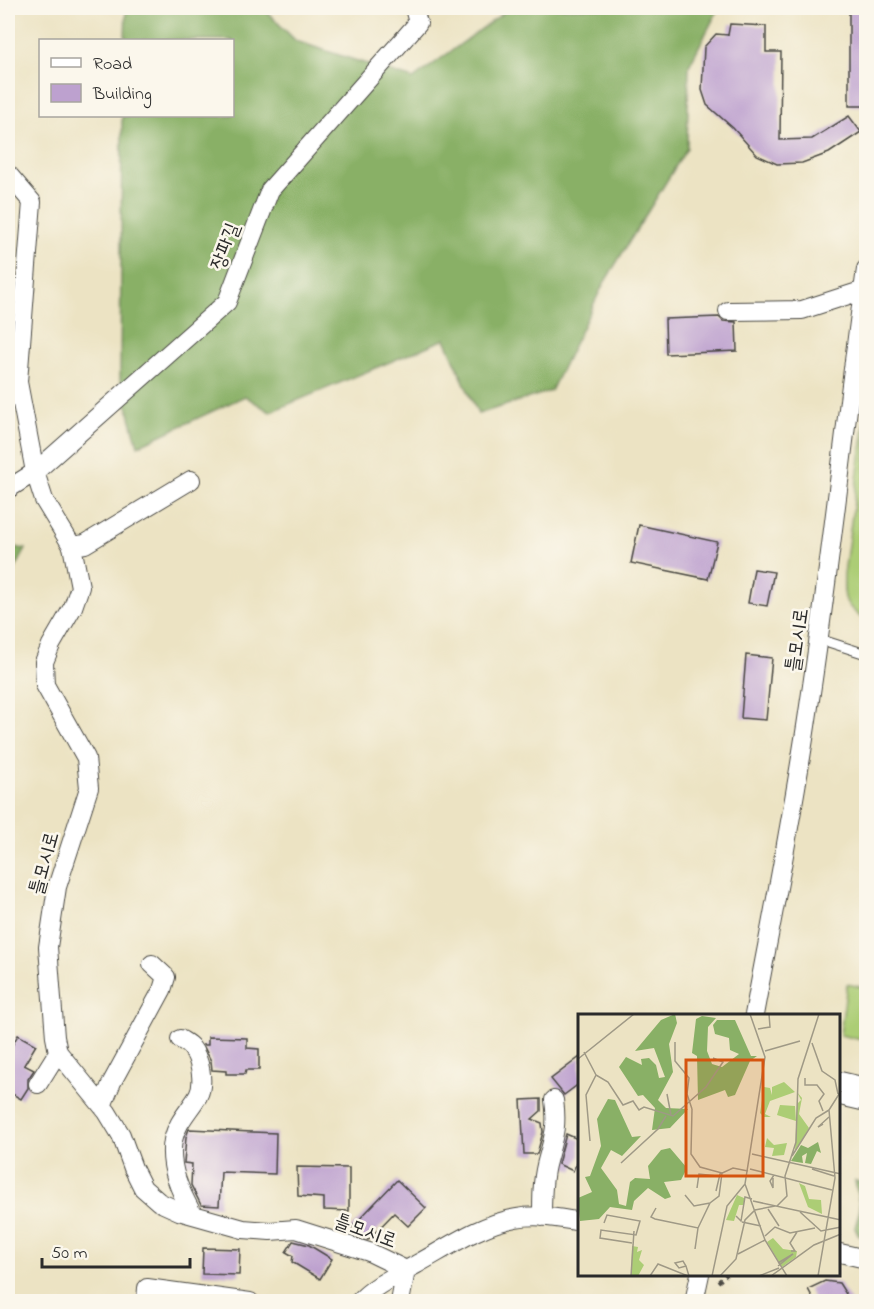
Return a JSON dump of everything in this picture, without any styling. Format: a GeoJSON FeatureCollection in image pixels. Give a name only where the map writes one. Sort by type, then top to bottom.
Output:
{"type":"FeatureCollection","features":[{"type":"Feature","properties":{"kind":"street","name":"장파길"},"geometry":{"type":"LineString","coordinates":[[8,489],[35,472],[227,302],[270,190],[418,23],[414,8]]}},
{"type":"Feature","properties":{"kind":"street"},"geometry":{"type":"LineString","coordinates":[[8,174],[32,202],[18,382],[35,472],[44,500],[72,546],[85,544],[191,480]]}},
{"type":"Feature","properties":{"kind":"street","name":"틀모시로"},"geometry":{"type":"LineString","coordinates":[[753,1014],[792,808],[819,639],[867,270]]}},
{"type":"Feature","properties":{"kind":"street"},"geometry":{"type":"LineString","coordinates":[[728,311],[802,310],[864,290]]}},
{"type":"Feature","properties":{"kind":"street","name":"틀모시로"},"geometry":{"type":"LineString","coordinates":[[72,546],[80,587],[73,607],[44,662],[45,686],[86,758],[89,788],[57,887],[48,947],[58,1052],[102,1106],[121,1135],[143,1188],[159,1202],[193,1215],[243,1229],[270,1231],[296,1229],[369,1252],[406,1270]]}},
{"type":"Feature","properties":{"kind":"street"},"geometry":{"type":"LineString","coordinates":[[102,1106],[112,1082],[162,990],[166,977],[152,964]]}},
{"type":"Feature","properties":{"kind":"street"},"geometry":{"type":"LineString","coordinates":[[180,1039],[191,1046],[200,1073],[199,1094],[178,1125],[173,1142],[172,1162],[177,1180],[193,1215]]}},
{"type":"Feature","properties":{"kind":"street"},"geometry":{"type":"LineString","coordinates":[[38,1084],[58,1052]]}},
{"type":"Feature","properties":{"kind":"street"},"geometry":{"type":"LineString","coordinates":[[841,1082],[867,1087]]}},
{"type":"Feature","properties":{"kind":"street"},"geometry":{"type":"LineString","coordinates":[[841,1096],[867,1102]]}},
{"type":"Feature","properties":{"kind":"street"},"geometry":{"type":"LineString","coordinates":[[542,1217],[542,1190],[557,1119],[554,1100]]}},
{"type":"Feature","properties":{"kind":"street","name":"틀모시로"},"geometry":{"type":"LineString","coordinates":[[406,1270],[491,1225],[515,1218],[542,1217],[578,1222]]}},
{"type":"Feature","properties":{"kind":"street"},"geometry":{"type":"LineString","coordinates":[[841,1253],[867,1259]]}},
{"type":"Feature","properties":{"kind":"street"},"geometry":{"type":"LineString","coordinates":[[359,1302],[382,1284],[406,1270]]}},
{"type":"Feature","properties":{"kind":"street","name":"틀모시로"},"geometry":{"type":"LineString","coordinates":[[400,1302],[406,1270]]}},
{"type":"Feature","properties":{"kind":"street"},"geometry":{"type":"LineString","coordinates":[[694,1302],[700,1276]]}},
{"type":"Feature","properties":{"kind":"street"},"geometry":{"type":"LineString","coordinates":[[146,1302],[147,1288],[250,1302]]}},
{"type":"Feature","properties":{"kind":"lane"},"geometry":{"type":"LineString","coordinates":[[819,639],[867,654]]}},
{"type":"Feature","properties":{"kind":"path"},"geometry":{"type":"LineString","coordinates":[[718,1282],[726,1276]]}},
{"type":"Feature","properties":{"kind":"green space"},"geometry":{"type":"Polygon","coordinates":[[[126,8],[263,8],[296,41],[413,79],[510,8],[719,8],[689,66],[687,148],[604,283],[551,391],[478,414],[445,339],[270,412],[245,396],[138,446],[120,380],[122,117],[234,117],[234,39],[125,39],[126,8]]]}},
{"type":"Feature","properties":{"kind":"green space"},"geometry":{"type":"Polygon","coordinates":[[[866,413],[866,622],[846,602],[844,574],[866,413]]]}},
{"type":"Feature","properties":{"kind":"green space"},"geometry":{"type":"Polygon","coordinates":[[[8,546],[26,549],[13,573],[8,576],[8,546]]]}},
{"type":"Feature","properties":{"kind":"green space"},"geometry":{"type":"Polygon","coordinates":[[[847,984],[866,988],[866,1041],[841,1035],[847,984]]]}},
{"type":"Feature","properties":{"kind":"green space"},"geometry":{"type":"Polygon","coordinates":[[[855,1181],[866,1183],[866,1237],[859,1235],[855,1228],[860,1209],[855,1181]]]}},
{"type":"Feature","properties":{"kind":"building"},"geometry":{"type":"Polygon","coordinates":[[[849,8],[867,8],[867,106],[849,106],[849,8]]]}},
{"type":"Feature","properties":{"kind":"building"},"geometry":{"type":"Polygon","coordinates":[[[730,24],[766,26],[766,52],[781,52],[780,140],[812,139],[849,116],[861,132],[829,153],[802,163],[777,164],[757,155],[733,128],[707,105],[702,90],[704,47],[716,34],[728,35],[730,24]]]}},
{"type":"Feature","properties":{"kind":"building"},"geometry":{"type":"Polygon","coordinates":[[[719,317],[723,321],[736,322],[737,351],[666,354],[665,319],[719,317]]]}},
{"type":"Feature","properties":{"kind":"building"},"geometry":{"type":"Polygon","coordinates":[[[639,525],[717,542],[708,579],[631,563],[639,525]]]}},
{"type":"Feature","properties":{"kind":"building"},"geometry":{"type":"Polygon","coordinates":[[[754,569],[774,572],[767,606],[748,603],[754,569]]]}},
{"type":"Feature","properties":{"kind":"building"},"geometry":{"type":"Polygon","coordinates":[[[746,655],[772,658],[766,720],[741,718],[746,655]]]}},
{"type":"Feature","properties":{"kind":"building"},"geometry":{"type":"Polygon","coordinates":[[[18,1035],[36,1045],[24,1065],[34,1070],[28,1079],[28,1088],[21,1099],[9,1092],[8,1095],[8,1053],[18,1035]]]}},
{"type":"Feature","properties":{"kind":"building"},"geometry":{"type":"Polygon","coordinates":[[[208,1037],[247,1038],[247,1048],[259,1049],[259,1070],[246,1070],[245,1074],[226,1074],[226,1071],[212,1070],[211,1061],[203,1045],[208,1045],[208,1037]]]}},
{"type":"Feature","properties":{"kind":"building"},"geometry":{"type":"Polygon","coordinates":[[[578,1059],[578,1084],[564,1095],[551,1079],[578,1059]]]}},
{"type":"Feature","properties":{"kind":"building"},"geometry":{"type":"Polygon","coordinates":[[[541,1099],[541,1111],[532,1119],[542,1123],[543,1132],[537,1154],[524,1154],[521,1100],[541,1099]]]}},
{"type":"Feature","properties":{"kind":"building"},"geometry":{"type":"Polygon","coordinates":[[[189,1129],[276,1133],[275,1174],[221,1172],[219,1206],[201,1205],[191,1185],[192,1164],[184,1163],[186,1137],[189,1129]]]}},
{"type":"Feature","properties":{"kind":"building"},"geometry":{"type":"Polygon","coordinates":[[[566,1134],[578,1139],[578,1160],[573,1171],[558,1164],[566,1134]]]}},
{"type":"Feature","properties":{"kind":"building"},"geometry":{"type":"Polygon","coordinates":[[[297,1167],[349,1168],[349,1211],[324,1210],[324,1198],[298,1196],[297,1167]]]}},
{"type":"Feature","properties":{"kind":"building"},"geometry":{"type":"Polygon","coordinates":[[[397,1180],[426,1208],[408,1226],[394,1213],[368,1240],[358,1237],[350,1229],[397,1180]]]}},
{"type":"Feature","properties":{"kind":"building"},"geometry":{"type":"Polygon","coordinates":[[[293,1241],[309,1245],[332,1259],[320,1279],[292,1262],[293,1256],[286,1252],[293,1241]]]}},
{"type":"Feature","properties":{"kind":"building"},"geometry":{"type":"Polygon","coordinates":[[[203,1248],[240,1249],[239,1275],[202,1274],[203,1248]]]}},
{"type":"Feature","properties":{"kind":"building"},"geometry":{"type":"Polygon","coordinates":[[[825,1281],[839,1283],[851,1302],[815,1302],[808,1289],[825,1281]]]}}]}
